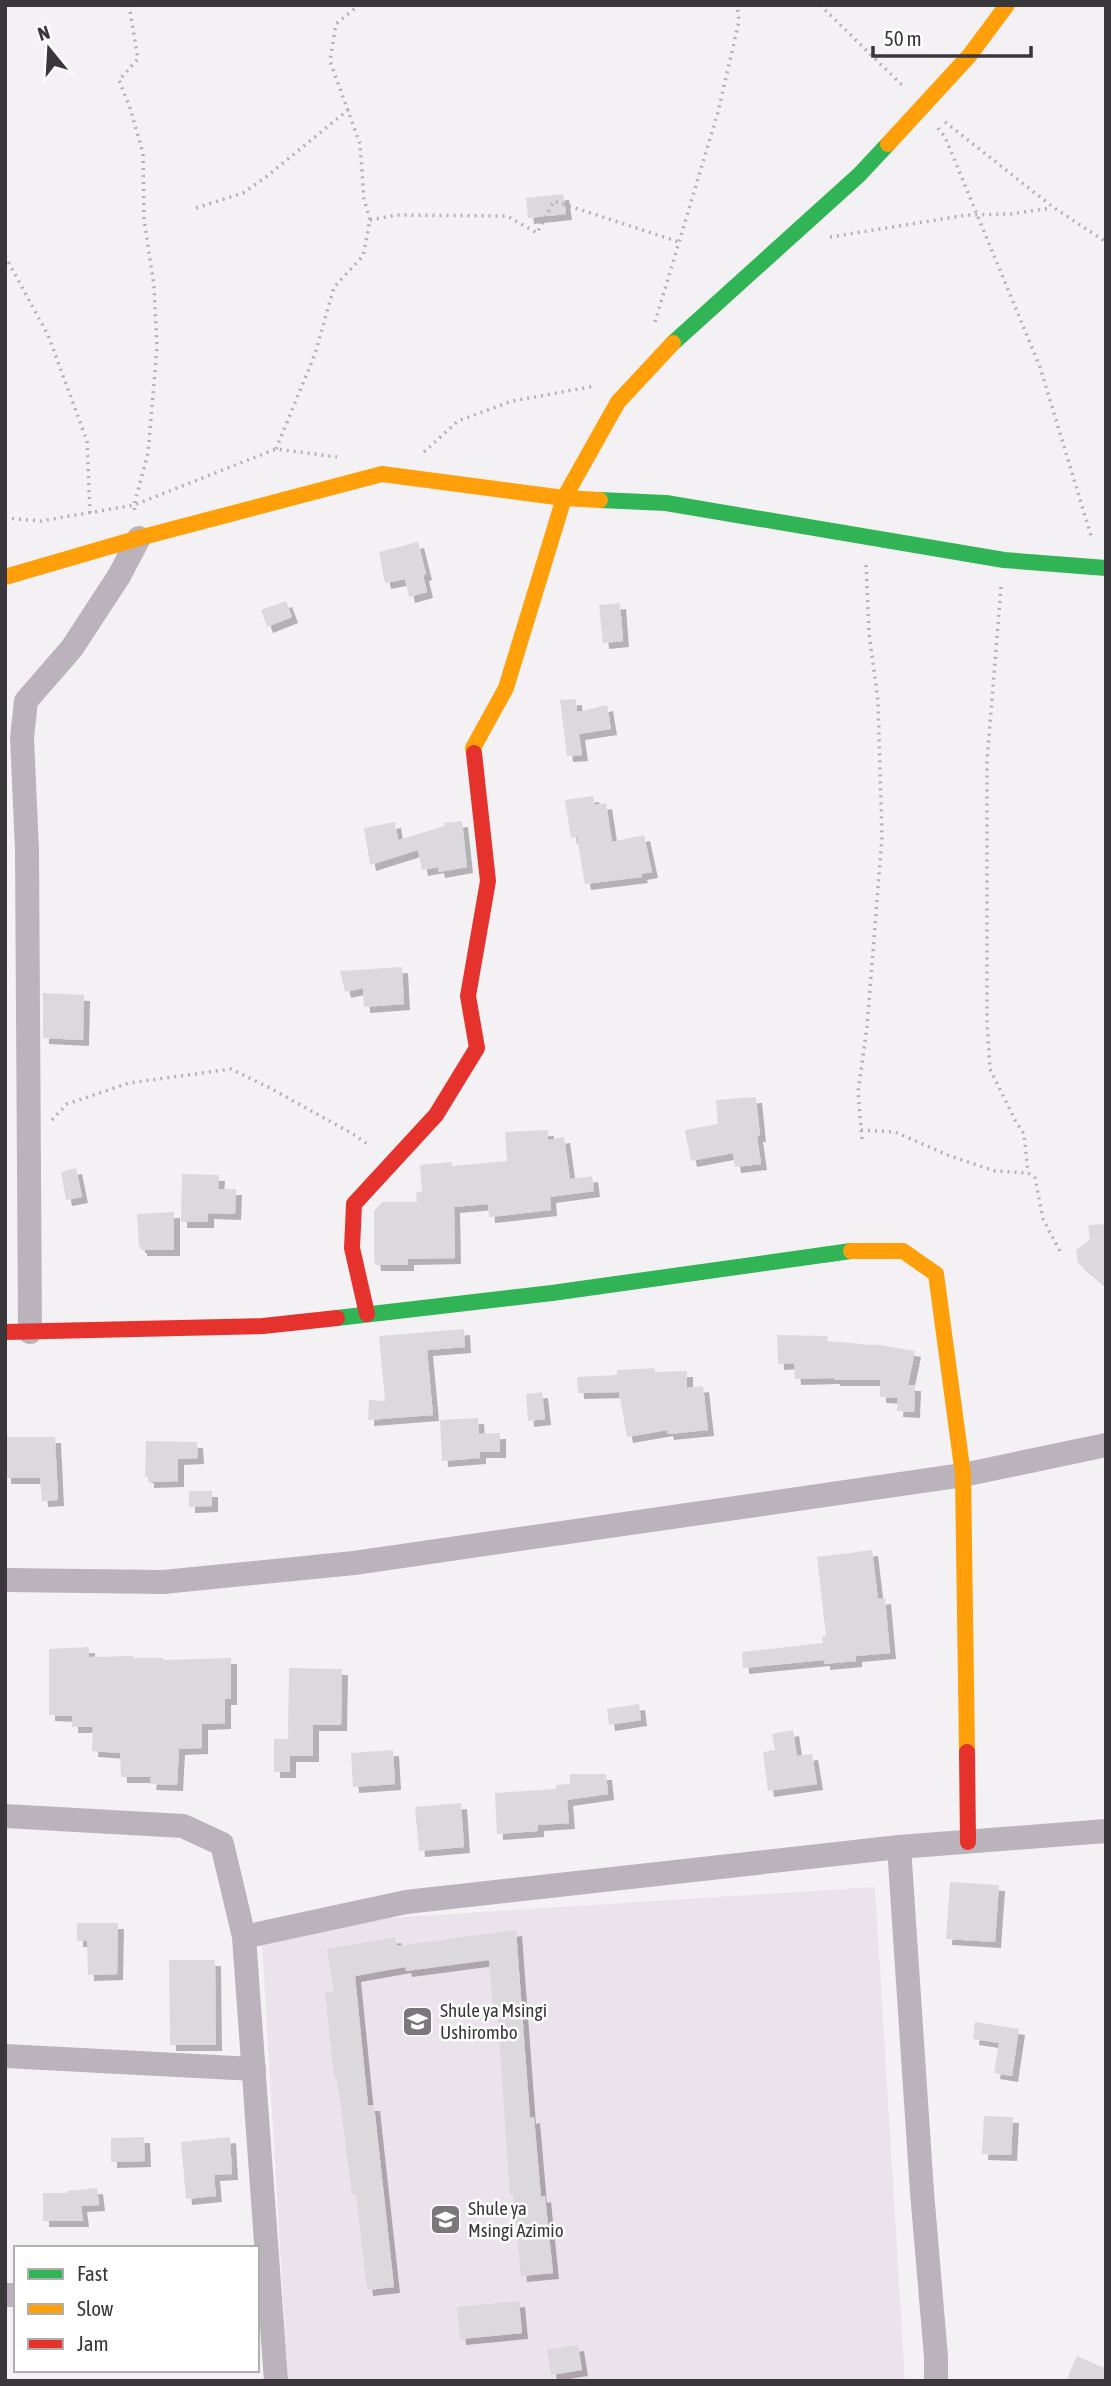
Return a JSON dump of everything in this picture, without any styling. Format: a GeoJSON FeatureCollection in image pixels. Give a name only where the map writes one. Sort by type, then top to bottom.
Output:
{"type":"FeatureCollection","features":[{"type":"Feature","properties":{"kind":"street"},"geometry":{"type":"LineString","coordinates":[[367,1314],[352,1248],[354,1204],[436,1115],[477,1048],[468,996],[488,881],[473,748],[506,688],[564,498],[618,402],[675,341],[859,176],[969,56],[1007,5]]}},
{"type":"Feature","properties":{"kind":"street"},"geometry":{"type":"LineString","coordinates":[[5,577],[139,538],[382,474],[564,498],[666,503],[1004,560],[1103,568]]}},
{"type":"Feature","properties":{"kind":"street"},"geometry":{"type":"LineString","coordinates":[[139,538],[119,576],[72,648],[26,701],[22,738],[27,850],[30,1145],[17,1332],[262,1326],[552,1293],[844,1251],[903,1251],[936,1274],[963,1475],[968,1842]]}},
{"type":"Feature","properties":{"kind":"street"},"geometry":{"type":"LineString","coordinates":[[5,1580],[163,1582],[354,1563],[963,1475],[1106,1445]]}},
{"type":"Feature","properties":{"kind":"street"},"geometry":{"type":"LineString","coordinates":[[5,1816],[183,1826],[222,1844],[244,1937],[254,2068],[264,2297],[275,2381]]}},
{"type":"Feature","properties":{"kind":"street"},"geometry":{"type":"LineString","coordinates":[[244,1937],[406,1902],[899,1847],[1106,1831]]}},
{"type":"Feature","properties":{"kind":"street"},"geometry":{"type":"LineString","coordinates":[[899,1847],[936,2381]]}},
{"type":"Feature","properties":{"kind":"street"},"geometry":{"type":"LineString","coordinates":[[5,2056],[254,2068]]}},
{"type":"Feature","properties":{"kind":"path"},"geometry":{"type":"LineString","coordinates":[[129,5],[138,59],[119,80],[143,153],[144,219],[155,286],[157,348],[148,453],[134,505],[139,538]]}},
{"type":"Feature","properties":{"kind":"path"},"geometry":{"type":"LineString","coordinates":[[276,449],[315,354],[334,287],[363,256],[370,220],[364,199],[360,144],[330,61],[336,24],[359,5]]}},
{"type":"Feature","properties":{"kind":"path"},"geometry":{"type":"LineString","coordinates":[[655,325],[718,112],[739,21],[737,5]]}},
{"type":"Feature","properties":{"kind":"path"},"geometry":{"type":"LineString","coordinates":[[820,5],[923,106],[1053,207],[1106,242]]}},
{"type":"Feature","properties":{"kind":"path"},"geometry":{"type":"LineString","coordinates":[[923,106],[945,137],[1040,367],[1103,568]]}},
{"type":"Feature","properties":{"kind":"path"},"geometry":{"type":"LineString","coordinates":[[196,208],[243,193],[348,109]]}},
{"type":"Feature","properties":{"kind":"path"},"geometry":{"type":"LineString","coordinates":[[370,220],[397,215],[507,216],[537,233],[554,201],[679,242]]}},
{"type":"Feature","properties":{"kind":"path"},"geometry":{"type":"LineString","coordinates":[[787,241],[1053,207]]}},
{"type":"Feature","properties":{"kind":"path"},"geometry":{"type":"LineString","coordinates":[[5,256],[48,335],[87,441],[90,513]]}},
{"type":"Feature","properties":{"kind":"path"},"geometry":{"type":"LineString","coordinates":[[417,459],[458,421],[512,401],[605,385]]}},
{"type":"Feature","properties":{"kind":"path"},"geometry":{"type":"LineString","coordinates":[[5,518],[41,521],[134,505],[276,449],[345,460]]}},
{"type":"Feature","properties":{"kind":"path"},"geometry":{"type":"LineString","coordinates":[[862,1139],[858,1092],[867,1027],[882,836],[877,701],[869,633],[864,536]]}},
{"type":"Feature","properties":{"kind":"path"},"geometry":{"type":"LineString","coordinates":[[1004,560],[987,761],[987,1021],[990,1069],[1024,1134],[1028,1173]]}},
{"type":"Feature","properties":{"kind":"path"},"geometry":{"type":"LineString","coordinates":[[30,1145],[67,1104],[129,1083],[231,1069],[354,1134],[392,1164]]}},
{"type":"Feature","properties":{"kind":"path"},"geometry":{"type":"LineString","coordinates":[[861,1130],[895,1132],[950,1156],[995,1171],[1028,1173],[1035,1178],[1043,1219],[1062,1255]]}},
{"type":"Feature","properties":{"kind":"shaded area"},"geometry":{"type":"Polygon","coordinates":[[[875,1887],[905,2381],[288,2381],[261,1926],[875,1887]]]}},
{"type":"Feature","properties":{"kind":"building"},"geometry":{"type":"Polygon","coordinates":[[[563,194],[566,214],[528,218],[526,198],[563,194]]]}},
{"type":"Feature","properties":{"kind":"building"},"geometry":{"type":"Polygon","coordinates":[[[418,542],[426,574],[423,575],[427,592],[409,597],[405,579],[385,583],[379,552],[418,542]]]}},
{"type":"Feature","properties":{"kind":"building"},"geometry":{"type":"Polygon","coordinates":[[[286,601],[292,617],[267,627],[261,610],[286,601]]]}},
{"type":"Feature","properties":{"kind":"building"},"geometry":{"type":"Polygon","coordinates":[[[620,603],[623,641],[603,643],[599,605],[620,603]]]}},
{"type":"Feature","properties":{"kind":"building"},"geometry":{"type":"Polygon","coordinates":[[[576,699],[577,712],[607,705],[611,729],[579,734],[582,755],[567,756],[560,700],[576,699]]]}},
{"type":"Feature","properties":{"kind":"building"},"geometry":{"type":"Polygon","coordinates":[[[593,796],[595,805],[606,803],[612,842],[644,835],[652,872],[641,874],[642,877],[585,884],[577,837],[571,838],[565,800],[593,796]]]}},
{"type":"Feature","properties":{"kind":"building"},"geometry":{"type":"Polygon","coordinates":[[[462,821],[467,867],[439,872],[438,867],[422,870],[418,850],[370,865],[364,828],[395,822],[398,840],[445,826],[444,823],[462,821]]]}},
{"type":"Feature","properties":{"kind":"building"},"geometry":{"type":"Polygon","coordinates":[[[402,967],[404,1004],[364,1007],[363,988],[345,992],[340,971],[402,967]]]}},
{"type":"Feature","properties":{"kind":"building"},"geometry":{"type":"Polygon","coordinates":[[[43,993],[84,995],[83,1040],[43,1038],[43,993]]]}},
{"type":"Feature","properties":{"kind":"building"},"geometry":{"type":"Polygon","coordinates":[[[756,1097],[761,1164],[735,1167],[733,1153],[691,1161],[685,1130],[718,1124],[716,1100],[756,1097]]]}},
{"type":"Feature","properties":{"kind":"building"},"geometry":{"type":"Polygon","coordinates":[[[548,1130],[548,1140],[564,1137],[570,1179],[592,1176],[594,1191],[550,1197],[551,1210],[489,1217],[488,1204],[454,1207],[455,1258],[408,1259],[408,1265],[375,1265],[374,1211],[382,1202],[417,1202],[416,1192],[422,1192],[420,1165],[452,1162],[452,1166],[507,1161],[505,1132],[548,1130]]]}},
{"type":"Feature","properties":{"kind":"building"},"geometry":{"type":"Polygon","coordinates":[[[76,1168],[82,1197],[66,1200],[61,1172],[76,1168]]]}},
{"type":"Feature","properties":{"kind":"building"},"geometry":{"type":"Polygon","coordinates":[[[182,1174],[219,1175],[218,1189],[236,1189],[235,1214],[208,1213],[208,1222],[181,1222],[182,1174]]]}},
{"type":"Feature","properties":{"kind":"building"},"geometry":{"type":"Polygon","coordinates":[[[174,1212],[174,1250],[141,1250],[137,1214],[174,1212]]]}},
{"type":"Feature","properties":{"kind":"building"},"geometry":{"type":"Polygon","coordinates":[[[1106,1224],[1106,1287],[1078,1263],[1076,1250],[1090,1240],[1088,1225],[1106,1224]]]}},
{"type":"Feature","properties":{"kind":"building"},"geometry":{"type":"Polygon","coordinates":[[[464,1329],[465,1347],[427,1350],[433,1415],[368,1420],[369,1400],[385,1401],[379,1336],[464,1329]]]}},
{"type":"Feature","properties":{"kind":"building"},"geometry":{"type":"Polygon","coordinates":[[[777,1335],[828,1336],[827,1341],[873,1344],[915,1351],[908,1385],[915,1385],[914,1412],[897,1411],[898,1398],[880,1397],[880,1380],[795,1379],[794,1363],[778,1364],[777,1335]]]}},
{"type":"Feature","properties":{"kind":"building"},"geometry":{"type":"Polygon","coordinates":[[[655,1368],[655,1372],[687,1371],[687,1388],[703,1386],[708,1430],[668,1434],[667,1430],[627,1437],[619,1392],[578,1393],[577,1377],[617,1375],[617,1370],[655,1368]]]}},
{"type":"Feature","properties":{"kind":"building"},"geometry":{"type":"Polygon","coordinates":[[[542,1392],[545,1419],[528,1421],[526,1394],[542,1392]]]}},
{"type":"Feature","properties":{"kind":"building"},"geometry":{"type":"Polygon","coordinates":[[[478,1418],[479,1434],[500,1433],[500,1452],[480,1452],[480,1458],[442,1461],[440,1420],[478,1418]]]}},
{"type":"Feature","properties":{"kind":"building"},"geometry":{"type":"Polygon","coordinates":[[[5,1437],[55,1437],[58,1500],[42,1501],[40,1478],[5,1478],[5,1437]]]}},
{"type":"Feature","properties":{"kind":"building"},"geometry":{"type":"Polygon","coordinates":[[[146,1441],[197,1442],[198,1458],[178,1459],[178,1481],[148,1482],[148,1477],[145,1477],[146,1441]]]}},
{"type":"Feature","properties":{"kind":"building"},"geometry":{"type":"Polygon","coordinates":[[[189,1491],[212,1491],[212,1506],[189,1507],[189,1491]]]}},
{"type":"Feature","properties":{"kind":"building"},"geometry":{"type":"Polygon","coordinates":[[[872,1550],[878,1599],[885,1598],[890,1653],[856,1656],[856,1661],[824,1664],[824,1660],[743,1668],[742,1652],[823,1643],[822,1636],[826,1636],[817,1557],[872,1550]]]}},
{"type":"Feature","properties":{"kind":"building"},"geometry":{"type":"Polygon","coordinates":[[[89,1647],[89,1657],[134,1656],[163,1660],[231,1658],[231,1699],[225,1699],[225,1723],[202,1724],[202,1748],[179,1749],[177,1785],[150,1784],[151,1777],[121,1777],[120,1753],[92,1751],[93,1727],[72,1727],[72,1716],[49,1715],[49,1649],[89,1647]]]}},
{"type":"Feature","properties":{"kind":"building"},"geometry":{"type":"Polygon","coordinates":[[[289,1668],[342,1669],[341,1725],[313,1725],[313,1756],[290,1756],[290,1772],[274,1772],[274,1739],[288,1739],[289,1668]]]}},
{"type":"Feature","properties":{"kind":"building"},"geometry":{"type":"Polygon","coordinates":[[[639,1704],[641,1720],[609,1725],[607,1709],[639,1704]]]}},
{"type":"Feature","properties":{"kind":"building"},"geometry":{"type":"Polygon","coordinates":[[[793,1730],[797,1756],[812,1754],[817,1784],[768,1791],[763,1752],[775,1750],[772,1734],[793,1730]]]}},
{"type":"Feature","properties":{"kind":"building"},"geometry":{"type":"Polygon","coordinates":[[[393,1750],[395,1784],[353,1787],[351,1753],[393,1750]]]}},
{"type":"Feature","properties":{"kind":"building"},"geometry":{"type":"Polygon","coordinates":[[[570,1774],[606,1774],[608,1794],[567,1800],[569,1823],[538,1825],[538,1831],[497,1834],[495,1793],[556,1789],[556,1785],[570,1784],[570,1774]]]}},
{"type":"Feature","properties":{"kind":"building"},"geometry":{"type":"Polygon","coordinates":[[[461,1803],[464,1847],[419,1851],[415,1807],[461,1803]]]}},
{"type":"Feature","properties":{"kind":"building"},"geometry":{"type":"Polygon","coordinates":[[[950,1882],[999,1885],[995,1942],[946,1939],[950,1882]]]}},
{"type":"Feature","properties":{"kind":"building"},"geometry":{"type":"Polygon","coordinates":[[[77,1923],[118,1923],[117,1974],[88,1975],[87,1941],[77,1941],[77,1923]]]}},
{"type":"Feature","properties":{"kind":"building"},"geometry":{"type":"Polygon","coordinates":[[[516,1930],[530,2118],[534,2117],[541,2197],[545,2196],[553,2273],[521,2276],[513,2195],[510,2195],[497,2006],[493,2006],[489,1960],[406,1971],[405,1967],[355,1976],[368,2105],[374,2105],[394,2287],[367,2290],[356,2194],[352,2194],[337,2078],[334,2078],[325,1992],[334,1991],[327,1949],[395,1937],[397,1946],[516,1930]]]}},
{"type":"Feature","properties":{"kind":"building"},"geometry":{"type":"Polygon","coordinates":[[[169,1960],[215,1960],[216,2045],[170,2045],[169,1960]]]}},
{"type":"Feature","properties":{"kind":"building"},"geometry":{"type":"Polygon","coordinates":[[[975,2022],[1019,2029],[1012,2076],[994,2073],[999,2043],[973,2039],[975,2022]]]}},
{"type":"Feature","properties":{"kind":"building"},"geometry":{"type":"Polygon","coordinates":[[[984,2116],[1013,2117],[1011,2155],[982,2154],[984,2116]]]}},
{"type":"Feature","properties":{"kind":"building"},"geometry":{"type":"Polygon","coordinates":[[[144,2137],[145,2161],[111,2162],[111,2138],[144,2137]]]}},
{"type":"Feature","properties":{"kind":"building"},"geometry":{"type":"Polygon","coordinates":[[[230,2137],[232,2174],[214,2175],[216,2196],[186,2199],[181,2142],[230,2137]]]}},
{"type":"Feature","properties":{"kind":"building"},"geometry":{"type":"Polygon","coordinates":[[[97,2188],[99,2205],[81,2206],[83,2221],[43,2221],[43,2193],[67,2193],[97,2188]]]}},
{"type":"Feature","properties":{"kind":"building"},"geometry":{"type":"Polygon","coordinates":[[[519,2301],[522,2333],[460,2339],[457,2307],[519,2301]]]}},
{"type":"Feature","properties":{"kind":"building"},"geometry":{"type":"Polygon","coordinates":[[[578,2345],[582,2370],[551,2375],[547,2350],[578,2345]]]}},
{"type":"Feature","properties":{"kind":"building"},"geometry":{"type":"Polygon","coordinates":[[[1077,2356],[1106,2369],[1106,2381],[1066,2381],[1077,2356]]]}},
{"type":"Feature","properties":{"kind":"traffic: fast"},"geometry":{"type":"LineString","coordinates":[[673,343],[859,175],[888,144]]}},
{"type":"Feature","properties":{"kind":"traffic: fast"},"geometry":{"type":"LineString","coordinates":[[600,500],[666,503],[1004,560],[1106,568]]}},
{"type":"Feature","properties":{"kind":"traffic: fast"},"geometry":{"type":"LineString","coordinates":[[337,1318],[552,1293],[851,1251]]}},
{"type":"Feature","properties":{"kind":"traffic: slow"},"geometry":{"type":"LineString","coordinates":[[888,144],[969,56],[1007,5]]}},
{"type":"Feature","properties":{"kind":"traffic: slow"},"geometry":{"type":"LineString","coordinates":[[474,753],[473,748],[506,688],[564,498],[618,402],[673,343]]}},
{"type":"Feature","properties":{"kind":"traffic: slow"},"geometry":{"type":"LineString","coordinates":[[5,577],[139,538],[382,474],[564,498],[600,500]]}},
{"type":"Feature","properties":{"kind":"traffic: slow"},"geometry":{"type":"LineString","coordinates":[[851,1251],[903,1251],[936,1274],[963,1475],[967,1752]]}},
{"type":"Feature","properties":{"kind":"traffic: jam"},"geometry":{"type":"LineString","coordinates":[[367,1314],[352,1248],[354,1204],[436,1115],[477,1048],[468,996],[488,881],[474,753]]}},
{"type":"Feature","properties":{"kind":"traffic: jam"},"geometry":{"type":"LineString","coordinates":[[5,1332],[263,1326],[337,1318]]}},
{"type":"Feature","properties":{"kind":"traffic: jam"},"geometry":{"type":"LineString","coordinates":[[967,1752],[968,1842]]}},
{"type":"Feature","properties":{"kind":"place","name":"Shule ya Msingi Ushirombo"},"geometry":{"type":"Point","coordinates":[417,2021]}},
{"type":"Feature","properties":{"kind":"place","name":"Shule ya Msingi Azimio"},"geometry":{"type":"Point","coordinates":[445,2219]}}]}
